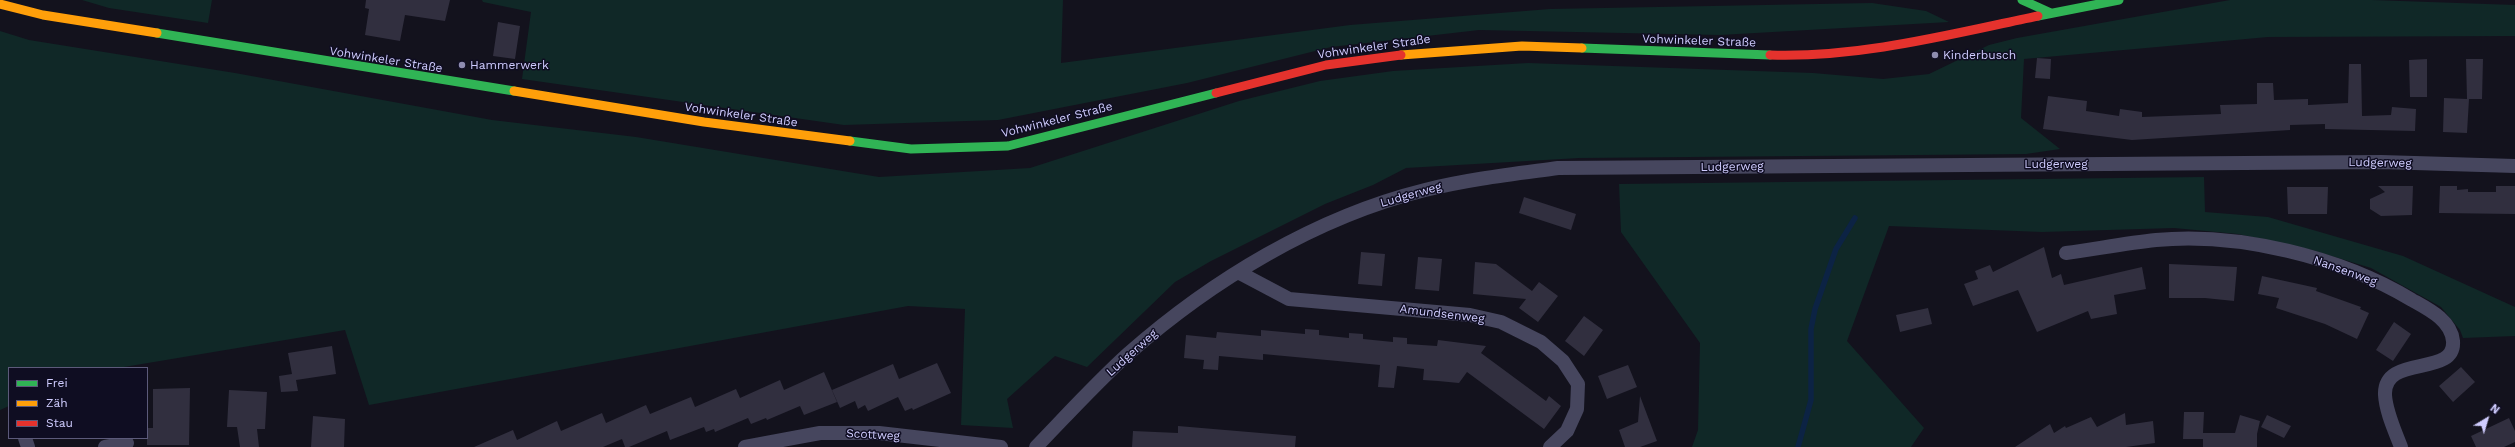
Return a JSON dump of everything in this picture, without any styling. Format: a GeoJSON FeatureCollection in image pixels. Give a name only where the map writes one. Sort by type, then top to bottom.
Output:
{"type":"FeatureCollection","features":[{"type":"Feature","properties":{"kind":"main road"},"geometry":{"type":"LineString","coordinates":[[2022,0],[2051,13]]}},
{"type":"Feature","properties":{"kind":"main road","name":"Vohwinkeler Straße"},"geometry":{"type":"LineString","coordinates":[[0,4],[43,15],[493,89],[704,122],[911,149],[1008,146],[1326,65],[1422,52],[1522,46],[1797,56],[1902,44],[2119,0]]}},
{"type":"Feature","properties":{"kind":"street","name":"Ludgerweg"},"geometry":{"type":"LineString","coordinates":[[1036,447],[1128,354],[1182,310],[1238,272],[1314,230],[1382,203],[1425,190],[1472,180],[1558,168],[2381,162],[2515,166]]}},
{"type":"Feature","properties":{"kind":"street","name":"Nansenweg"},"geometry":{"type":"LineString","coordinates":[[2066,253],[2157,240],[2214,240],[2289,251],[2355,273],[2397,291],[2434,313],[2450,328],[2453,342],[2449,354],[2440,362],[2400,371],[2391,376],[2386,384],[2385,395],[2389,413],[2401,447]]}},
{"type":"Feature","properties":{"kind":"street","name":"Amundsenweg"},"geometry":{"type":"LineString","coordinates":[[1238,272],[1289,299],[1470,315],[1501,322],[1542,342],[1563,360],[1578,384],[1577,409],[1567,431],[1550,447]]}},
{"type":"Feature","properties":{"kind":"street","name":"Scottweg"},"geometry":{"type":"LineString","coordinates":[[745,447],[820,434],[842,433],[879,433],[1001,447]]}},
{"type":"Feature","properties":{"kind":"street"},"geometry":{"type":"LineString","coordinates":[[105,447],[127,443]]}},
{"type":"Feature","properties":{"kind":"green space"},"geometry":{"type":"Polygon","coordinates":[[[82,0],[212,0],[208,23],[109,8],[82,0]]]}},
{"type":"Feature","properties":{"kind":"green space"},"geometry":{"type":"Polygon","coordinates":[[[482,0],[1063,0],[1061,63],[1350,25],[1550,9],[1872,3],[1926,11],[1949,22],[1720,35],[1479,30],[1331,47],[1187,83],[998,120],[844,125],[522,79],[531,12],[483,2],[482,0]]]}},
{"type":"Feature","properties":{"kind":"green space"},"geometry":{"type":"Polygon","coordinates":[[[2230,0],[2372,0],[2515,5],[2515,36],[2268,37],[2024,59],[2021,118],[2060,149],[2026,154],[1579,158],[1406,168],[1373,185],[1325,204],[1211,261],[1175,282],[1087,367],[1055,356],[1007,399],[1013,428],[961,425],[965,309],[908,306],[369,405],[345,330],[124,367],[8,367],[8,406],[0,410],[0,31],[29,40],[235,73],[492,120],[636,137],[879,177],[1030,168],[1239,101],[1320,81],[1393,71],[1528,63],[1813,73],[1883,79],[1929,74],[1989,45],[2017,38],[2230,0]]]}},
{"type":"Feature","properties":{"kind":"green space"},"geometry":{"type":"Polygon","coordinates":[[[2204,177],[2205,212],[2268,217],[2403,256],[2515,307],[2515,336],[2463,338],[2460,330],[2441,307],[2371,268],[2312,250],[2238,234],[2174,228],[2042,232],[1889,226],[1847,341],[1924,428],[1911,447],[1692,447],[1698,430],[1700,343],[1621,232],[1619,184],[2204,177]]]}},
{"type":"Feature","properties":{"kind":"building"},"geometry":{"type":"Polygon","coordinates":[[[366,0],[450,0],[445,21],[405,15],[400,41],[365,35],[369,9],[365,8],[366,0]]]}},
{"type":"Feature","properties":{"kind":"building"},"geometry":{"type":"Polygon","coordinates":[[[498,22],[520,26],[515,59],[493,56],[498,22]]]}},
{"type":"Feature","properties":{"kind":"building"},"geometry":{"type":"Polygon","coordinates":[[[2037,58],[2051,59],[2050,79],[2035,78],[2037,58]]]}},
{"type":"Feature","properties":{"kind":"building"},"geometry":{"type":"Polygon","coordinates":[[[2427,59],[2427,97],[2410,97],[2409,60],[2427,59]]]}},
{"type":"Feature","properties":{"kind":"building"},"geometry":{"type":"Polygon","coordinates":[[[2466,59],[2483,59],[2482,99],[2469,99],[2467,133],[2443,132],[2444,98],[2467,99],[2466,59]]]}},
{"type":"Feature","properties":{"kind":"building"},"geometry":{"type":"Polygon","coordinates":[[[2349,64],[2361,64],[2362,116],[2391,115],[2392,107],[2416,109],[2415,131],[2325,129],[2325,124],[2290,125],[2290,130],[2132,140],[2043,129],[2048,96],[2087,101],[2086,111],[2119,116],[2120,109],[2142,112],[2142,117],[2221,114],[2220,105],[2257,104],[2257,83],[2273,83],[2274,100],[2308,99],[2308,105],[2348,103],[2349,64]]]}},
{"type":"Feature","properties":{"kind":"building"},"geometry":{"type":"Polygon","coordinates":[[[2378,186],[2413,186],[2412,215],[2381,216],[2370,209],[2370,199],[2385,192],[2378,186]]]}},
{"type":"Feature","properties":{"kind":"building"},"geometry":{"type":"Polygon","coordinates":[[[2440,186],[2457,186],[2457,190],[2468,189],[2468,192],[2496,192],[2496,186],[2515,186],[2515,214],[2439,213],[2440,186]]]}},
{"type":"Feature","properties":{"kind":"building"},"geometry":{"type":"Polygon","coordinates":[[[2287,187],[2328,187],[2327,214],[2288,214],[2287,187]]]}},
{"type":"Feature","properties":{"kind":"building"},"geometry":{"type":"Polygon","coordinates":[[[1524,197],[1576,214],[1571,230],[1519,213],[1524,197]]]}},
{"type":"Feature","properties":{"kind":"building"},"geometry":{"type":"Polygon","coordinates":[[[2044,247],[2052,278],[2061,274],[2064,285],[2142,267],[2146,289],[2114,295],[2117,314],[2091,319],[2088,311],[2037,332],[2018,290],[1973,306],[1964,284],[1978,279],[1975,271],[1990,265],[1993,272],[2044,247]]]}},
{"type":"Feature","properties":{"kind":"building"},"geometry":{"type":"Polygon","coordinates":[[[1361,252],[1385,254],[1382,286],[1358,284],[1361,252]]]}},
{"type":"Feature","properties":{"kind":"building"},"geometry":{"type":"Polygon","coordinates":[[[1418,257],[1442,259],[1439,291],[1415,289],[1418,257]]]}},
{"type":"Feature","properties":{"kind":"building"},"geometry":{"type":"Polygon","coordinates":[[[1475,262],[1496,264],[1532,291],[1539,282],[1558,296],[1538,322],[1519,308],[1526,299],[1473,294],[1475,262]]]}},
{"type":"Feature","properties":{"kind":"building"},"geometry":{"type":"Polygon","coordinates":[[[2169,264],[2237,267],[2234,301],[2205,298],[2169,298],[2169,264]]]}},
{"type":"Feature","properties":{"kind":"building"},"geometry":{"type":"Polygon","coordinates":[[[2262,276],[2317,288],[2316,291],[2361,307],[2360,309],[2369,313],[2357,339],[2325,324],[2276,308],[2279,298],[2258,294],[2262,276]]]}},
{"type":"Feature","properties":{"kind":"building"},"geometry":{"type":"Polygon","coordinates":[[[1928,308],[1932,324],[1900,332],[1896,315],[1928,308]]]}},
{"type":"Feature","properties":{"kind":"building"},"geometry":{"type":"Polygon","coordinates":[[[1584,316],[1603,330],[1584,356],[1565,341],[1584,316]]]}},
{"type":"Feature","properties":{"kind":"building"},"geometry":{"type":"Polygon","coordinates":[[[2394,322],[2411,334],[2393,361],[2376,350],[2394,322]]]}},
{"type":"Feature","properties":{"kind":"building"},"geometry":{"type":"Polygon","coordinates":[[[1305,329],[1319,330],[1319,335],[1349,338],[1349,333],[1363,334],[1363,339],[1393,342],[1393,337],[1407,338],[1407,344],[1437,346],[1438,340],[1486,346],[1481,353],[1546,401],[1549,396],[1561,406],[1544,429],[1467,372],[1459,383],[1423,380],[1424,369],[1397,366],[1394,388],[1378,387],[1380,365],[1263,354],[1263,360],[1219,356],[1218,370],[1203,369],[1204,360],[1184,358],[1186,335],[1216,338],[1217,332],[1261,336],[1261,330],[1305,334],[1305,329]]]}},
{"type":"Feature","properties":{"kind":"building"},"geometry":{"type":"Polygon","coordinates":[[[332,346],[336,374],[296,380],[298,391],[281,392],[279,376],[292,374],[288,353],[332,346]]]}},
{"type":"Feature","properties":{"kind":"building"},"geometry":{"type":"Polygon","coordinates":[[[937,363],[951,393],[913,410],[912,408],[905,411],[898,397],[868,411],[865,405],[858,409],[855,401],[840,408],[832,390],[893,364],[899,379],[937,363]]]}},
{"type":"Feature","properties":{"kind":"building"},"geometry":{"type":"Polygon","coordinates":[[[1628,365],[1637,387],[1607,399],[1598,376],[1628,365]]]}},
{"type":"Feature","properties":{"kind":"building"},"geometry":{"type":"Polygon","coordinates":[[[2461,367],[2475,382],[2453,402],[2439,386],[2461,367]]]}},
{"type":"Feature","properties":{"kind":"building"},"geometry":{"type":"Polygon","coordinates":[[[824,372],[837,402],[804,415],[800,406],[767,420],[766,418],[751,424],[748,418],[715,432],[714,429],[706,432],[704,427],[670,440],[667,431],[629,447],[625,447],[622,439],[603,447],[474,447],[513,430],[517,440],[557,421],[561,431],[602,413],[606,423],[646,405],[650,414],[691,397],[695,407],[736,389],[740,398],[780,380],[784,390],[824,372]]]}},
{"type":"Feature","properties":{"kind":"building"},"geometry":{"type":"Polygon","coordinates":[[[190,388],[189,445],[147,445],[148,428],[153,428],[153,389],[190,388]]]}},
{"type":"Feature","properties":{"kind":"building"},"geometry":{"type":"Polygon","coordinates":[[[229,390],[267,392],[265,429],[257,429],[259,447],[240,447],[237,427],[227,427],[229,390]]]}},
{"type":"Feature","properties":{"kind":"building"},"geometry":{"type":"Polygon","coordinates":[[[1640,396],[1657,441],[1640,447],[1625,447],[1619,430],[1638,422],[1640,396]]]}},
{"type":"Feature","properties":{"kind":"building"},"geometry":{"type":"Polygon","coordinates":[[[2184,412],[2204,412],[2203,433],[2235,433],[2240,415],[2260,421],[2257,434],[2257,447],[2203,447],[2203,439],[2183,439],[2184,412]]]}},
{"type":"Feature","properties":{"kind":"building"},"geometry":{"type":"Polygon","coordinates":[[[2125,413],[2126,425],[2153,421],[2155,443],[2126,447],[2015,447],[2050,424],[2054,433],[2065,426],[2066,428],[2091,417],[2097,427],[2125,413]]]}},
{"type":"Feature","properties":{"kind":"building"},"geometry":{"type":"Polygon","coordinates":[[[2267,415],[2291,426],[2284,438],[2261,427],[2267,415]]]}},
{"type":"Feature","properties":{"kind":"building"},"geometry":{"type":"Polygon","coordinates":[[[313,416],[345,419],[344,447],[311,447],[313,416]]]}},
{"type":"Feature","properties":{"kind":"building"},"geometry":{"type":"Polygon","coordinates":[[[2509,418],[2515,431],[2515,442],[2504,447],[2476,447],[2471,436],[2509,418]]]}},
{"type":"Feature","properties":{"kind":"building"},"geometry":{"type":"Polygon","coordinates":[[[1178,426],[1296,436],[1295,447],[1132,447],[1133,431],[1178,433],[1178,426]]]}},
{"type":"Feature","properties":{"kind":"waterway"},"geometry":{"type":"LineString","coordinates":[[1798,447],[1811,400],[1811,329],[1815,309],[1836,249],[1855,218]]}},
{"type":"Feature","properties":{"kind":"traffic: fast"},"geometry":{"type":"LineString","coordinates":[[2022,0],[2051,13]]}},
{"type":"Feature","properties":{"kind":"traffic: fast"},"geometry":{"type":"LineString","coordinates":[[2038,16],[2119,0]]}},
{"type":"Feature","properties":{"kind":"traffic: fast"},"geometry":{"type":"LineString","coordinates":[[157,33],[514,91]]}},
{"type":"Feature","properties":{"kind":"traffic: fast"},"geometry":{"type":"LineString","coordinates":[[1582,48],[1770,55]]}},
{"type":"Feature","properties":{"kind":"traffic: fast"},"geometry":{"type":"LineString","coordinates":[[850,141],[911,149],[1008,146],[1216,93]]}},
{"type":"Feature","properties":{"kind":"traffic: slow"},"geometry":{"type":"LineString","coordinates":[[0,4],[43,15],[157,33]]}},
{"type":"Feature","properties":{"kind":"traffic: slow"},"geometry":{"type":"LineString","coordinates":[[1401,55],[1522,46],[1582,48]]}},
{"type":"Feature","properties":{"kind":"traffic: slow"},"geometry":{"type":"LineString","coordinates":[[514,91],[704,122],[850,141]]}},
{"type":"Feature","properties":{"kind":"traffic: jam"},"geometry":{"type":"LineString","coordinates":[[1770,55],[1838,53],[1871,49],[1939,37],[2038,16]]}},
{"type":"Feature","properties":{"kind":"traffic: jam"},"geometry":{"type":"LineString","coordinates":[[1216,93],[1326,65],[1401,55]]}},
{"type":"Feature","properties":{"kind":"place","name":"Kinderbusch"},"geometry":{"type":"Point","coordinates":[1935,55]}},
{"type":"Feature","properties":{"kind":"place","name":"Hammerwerk"},"geometry":{"type":"Point","coordinates":[462,65]}}]}
